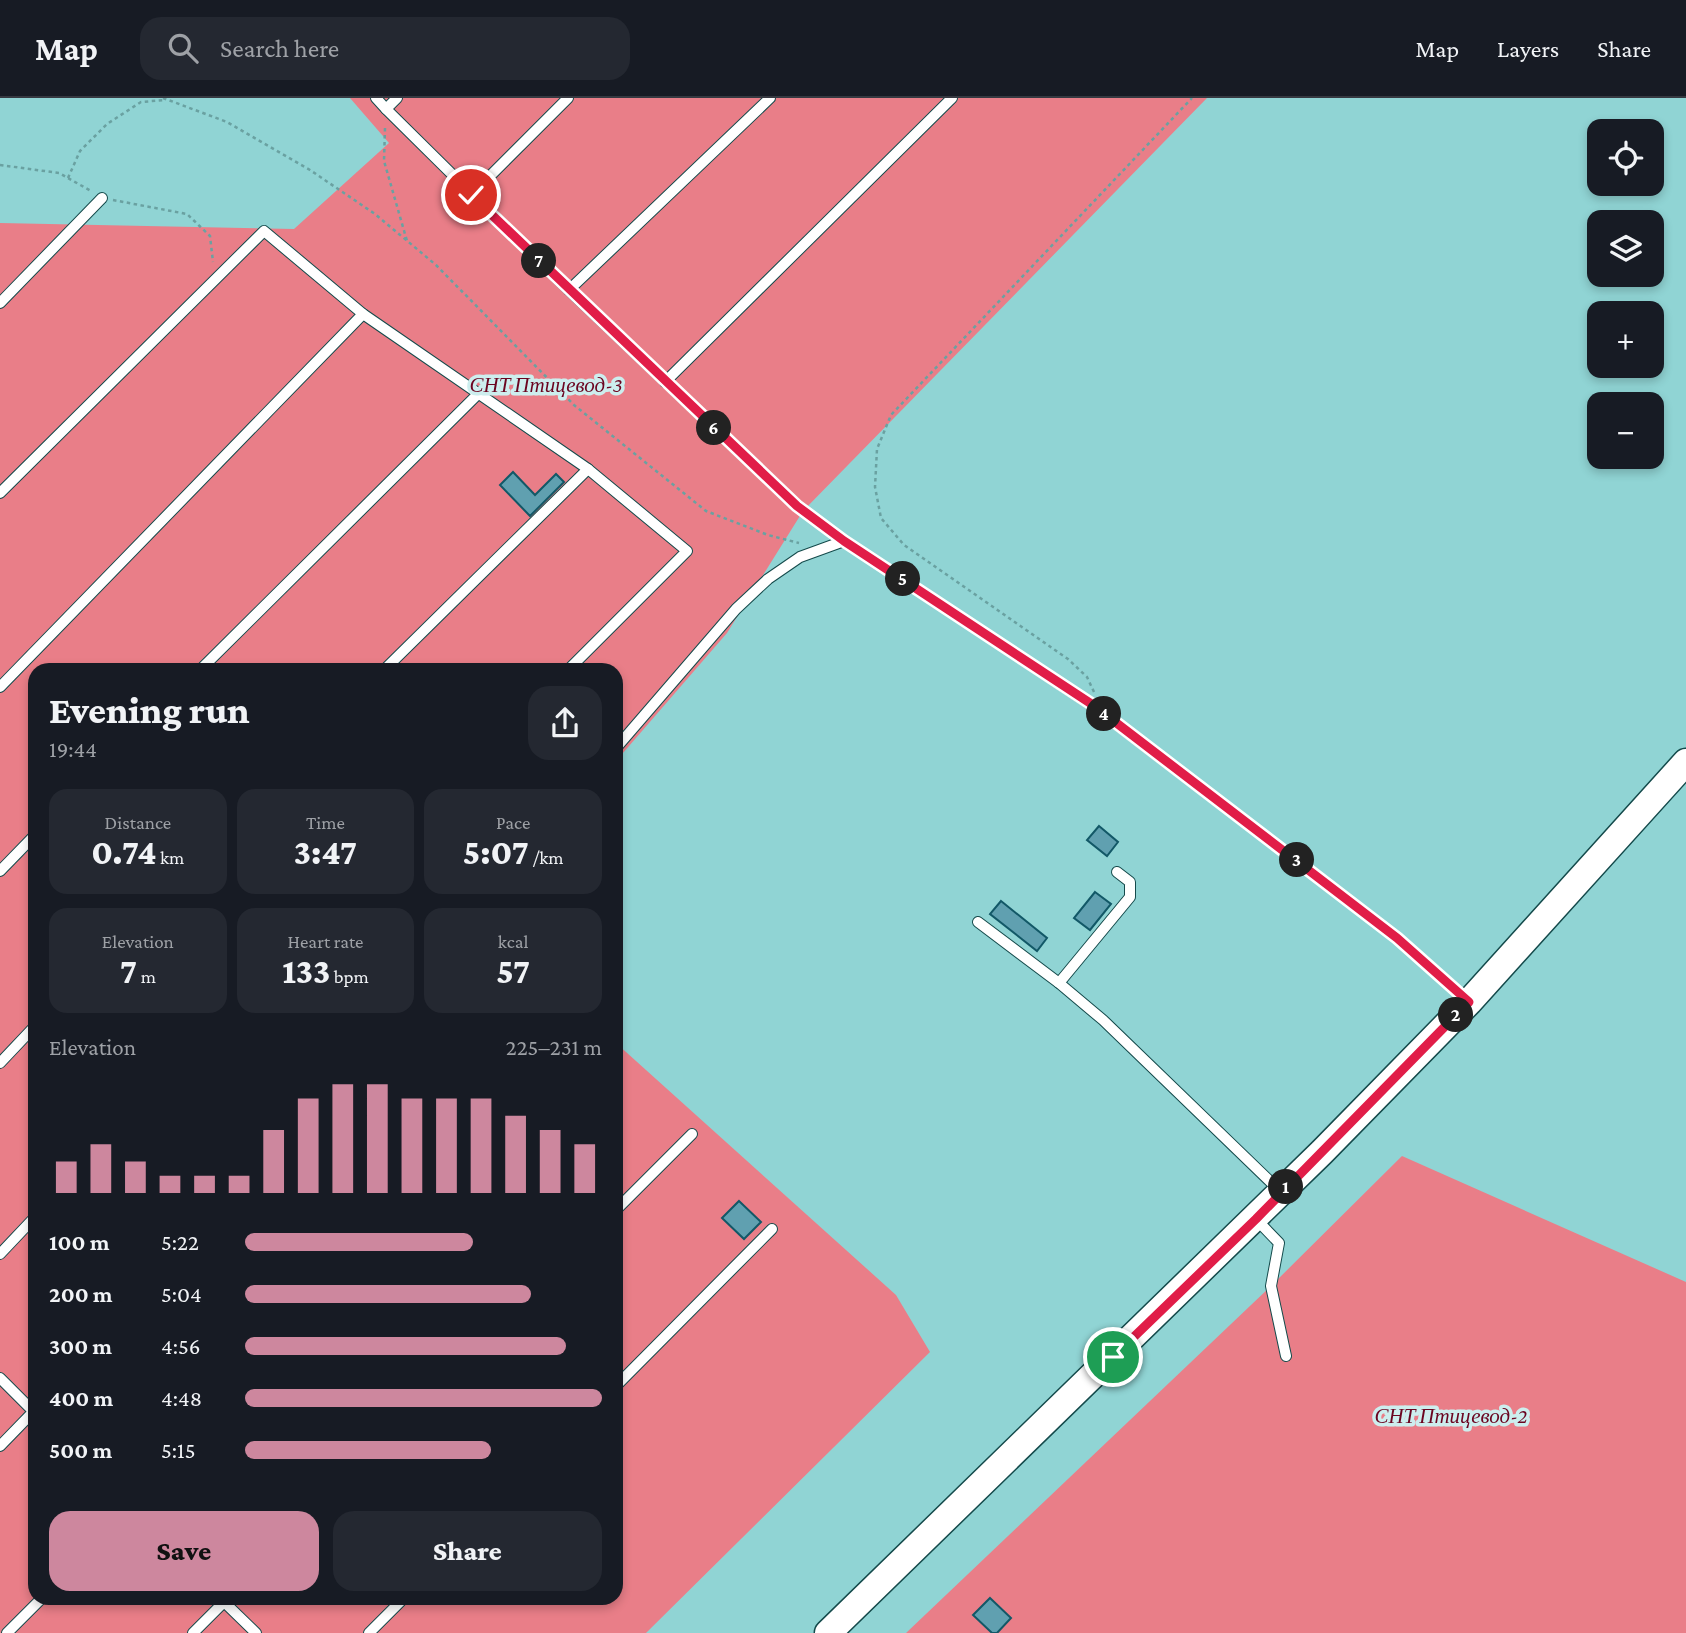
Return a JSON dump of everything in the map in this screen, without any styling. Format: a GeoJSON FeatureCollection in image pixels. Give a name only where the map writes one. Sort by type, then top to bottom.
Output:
{"type":"FeatureCollection","features":[{"type":"Feature","properties":{"kind":"main road"},"geometry":{"type":"LineString","coordinates":[[828,1633],[1322,1152],[1469,1002],[1686,762]]}},
{"type":"Feature","properties":{"kind":"lane"},"geometry":{"type":"LineString","coordinates":[[376,98],[569,290],[797,506],[844,541],[1093,705],[1376,921],[1469,1002]]}},
{"type":"Feature","properties":{"kind":"lane"},"geometry":{"type":"LineString","coordinates":[[386,109],[397,98]]}},
{"type":"Feature","properties":{"kind":"lane"},"geometry":{"type":"LineString","coordinates":[[471,195],[568,98]]}},
{"type":"Feature","properties":{"kind":"lane"},"geometry":{"type":"LineString","coordinates":[[569,290],[770,98]]}},
{"type":"Feature","properties":{"kind":"lane"},"geometry":{"type":"LineString","coordinates":[[665,382],[952,98]]}},
{"type":"Feature","properties":{"kind":"lane"},"geometry":{"type":"LineString","coordinates":[[0,303],[102,198]]}},
{"type":"Feature","properties":{"kind":"lane"},"geometry":{"type":"LineString","coordinates":[[0,493],[264,231],[363,314],[588,469],[687,551],[575,663]]}},
{"type":"Feature","properties":{"kind":"lane"},"geometry":{"type":"LineString","coordinates":[[0,687],[363,314]]}},
{"type":"Feature","properties":{"kind":"lane"},"geometry":{"type":"LineString","coordinates":[[207,663],[479,393]]}},
{"type":"Feature","properties":{"kind":"lane"},"geometry":{"type":"LineString","coordinates":[[391,663],[588,469]]}},
{"type":"Feature","properties":{"kind":"lane"},"geometry":{"type":"LineString","coordinates":[[623,740],[736,609],[768,579],[800,557],[844,541]]}},
{"type":"Feature","properties":{"kind":"lane"},"geometry":{"type":"LineString","coordinates":[[0,871],[28,842]]}},
{"type":"Feature","properties":{"kind":"lane"},"geometry":{"type":"LineString","coordinates":[[1059,983],[1130,897],[1130,883],[1117,872]]}},
{"type":"Feature","properties":{"kind":"lane"},"geometry":{"type":"LineString","coordinates":[[978,922],[1104,1020],[1282,1192]]}},
{"type":"Feature","properties":{"kind":"lane"},"geometry":{"type":"LineString","coordinates":[[0,1063],[28,1033]]}},
{"type":"Feature","properties":{"kind":"lane"},"geometry":{"type":"LineString","coordinates":[[623,1202],[692,1134]]}},
{"type":"Feature","properties":{"kind":"lane"},"geometry":{"type":"LineString","coordinates":[[1256,1219],[1279,1243],[1271,1286],[1286,1356]]}},
{"type":"Feature","properties":{"kind":"lane"},"geometry":{"type":"LineString","coordinates":[[0,1254],[28,1224]]}},
{"type":"Feature","properties":{"kind":"lane"},"geometry":{"type":"LineString","coordinates":[[623,1379],[772,1229]]}},
{"type":"Feature","properties":{"kind":"lane"},"geometry":{"type":"LineString","coordinates":[[0,1378],[28,1405]]}},
{"type":"Feature","properties":{"kind":"lane"},"geometry":{"type":"LineString","coordinates":[[0,1446],[28,1417]]}},
{"type":"Feature","properties":{"kind":"lane"},"geometry":{"type":"LineString","coordinates":[[7,1633],[35,1605]]}},
{"type":"Feature","properties":{"kind":"lane"},"geometry":{"type":"LineString","coordinates":[[193,1633],[219,1605]]}},
{"type":"Feature","properties":{"kind":"lane"},"geometry":{"type":"LineString","coordinates":[[230,1605],[256,1633]]}},
{"type":"Feature","properties":{"kind":"lane"},"geometry":{"type":"LineString","coordinates":[[369,1633],[397,1605]]}},
{"type":"Feature","properties":{"kind":"path"},"geometry":{"type":"LineString","coordinates":[[163,98],[227,122],[310,170],[375,214],[436,265],[574,405],[706,511],[768,535],[801,543]]}},
{"type":"Feature","properties":{"kind":"path"},"geometry":{"type":"LineString","coordinates":[[1093,705],[1094,690],[1087,677],[1068,659],[904,545],[896,536],[881,518],[875,487],[877,449],[891,415],[1192,98]]}},
{"type":"Feature","properties":{"kind":"path"},"geometry":{"type":"LineString","coordinates":[[68,178],[80,151],[107,124],[141,102],[168,100]]}},
{"type":"Feature","properties":{"kind":"path"},"geometry":{"type":"LineString","coordinates":[[386,109],[384,161],[407,241]]}},
{"type":"Feature","properties":{"kind":"path"},"geometry":{"type":"LineString","coordinates":[[0,165],[59,173],[102,198],[187,214],[210,236],[215,279]]}},
{"type":"Feature","properties":{"kind":"green space","name":"СНТ Птицевод-3"},"geometry":{"type":"Polygon","coordinates":[[[350,98],[1207,98],[803,511],[727,633],[623,753],[623,663],[28,663],[28,1605],[623,1605],[623,1049],[896,1295],[930,1352],[646,1633],[0,1633],[0,223],[294,229],[389,143],[350,98]]]}},
{"type":"Feature","properties":{"kind":"green space","name":"СНТ Птицевод-2"},"geometry":{"type":"Polygon","coordinates":[[[1402,1156],[1686,1282],[1686,1633],[906,1633],[1271,1286],[1402,1156]]]}},
{"type":"Feature","properties":{"kind":"building"},"geometry":{"type":"Polygon","coordinates":[[[513,472],[535,495],[556,474],[564,482],[530,516],[500,485],[513,472]]]}},
{"type":"Feature","properties":{"kind":"building"},"geometry":{"type":"Polygon","coordinates":[[[1099,826],[1118,842],[1107,856],[1087,840],[1099,826]]]}},
{"type":"Feature","properties":{"kind":"building"},"geometry":{"type":"Polygon","coordinates":[[[1095,892],[1111,904],[1090,930],[1074,918],[1095,892]]]}},
{"type":"Feature","properties":{"kind":"building"},"geometry":{"type":"Polygon","coordinates":[[[1001,901],[1047,938],[1037,951],[990,914],[1001,901]]]}},
{"type":"Feature","properties":{"kind":"building"},"geometry":{"type":"Polygon","coordinates":[[[739,1201],[761,1222],[744,1239],[722,1218],[739,1201]]]}},
{"type":"Feature","properties":{"kind":"building"},"geometry":{"type":"Polygon","coordinates":[[[990,1598],[1011,1618],[997,1633],[992,1633],[973,1615],[990,1598]]]}},
{"type":"Feature","properties":{"kind":"route"},"geometry":{"type":"LineString","coordinates":[[471,195],[797,506],[844,541],[1093,705],[1397,938],[1469,1002],[1256,1219],[1113,1357]]}}]}
